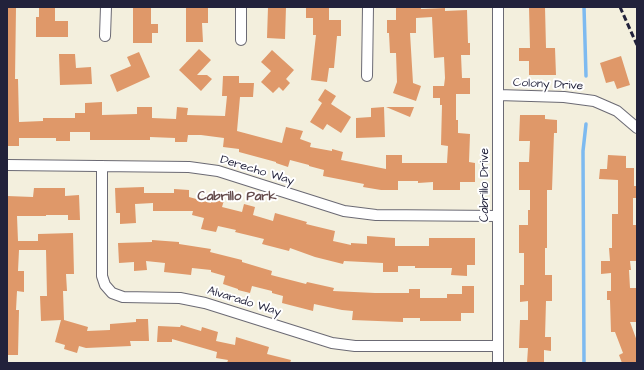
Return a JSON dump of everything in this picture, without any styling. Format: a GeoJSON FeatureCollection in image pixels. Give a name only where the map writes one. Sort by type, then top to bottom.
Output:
{"type":"FeatureCollection","features":[{"type":"Feature","properties":{"kind":"street"},"geometry":{"type":"LineString","coordinates":[[106,7],[106,36]]}},
{"type":"Feature","properties":{"kind":"street"},"geometry":{"type":"LineString","coordinates":[[241,7],[241,40]]}},
{"type":"Feature","properties":{"kind":"street"},"geometry":{"type":"LineString","coordinates":[[367,76],[368,7]]}},
{"type":"Feature","properties":{"kind":"street","name":"Cabrillo Drive"},"geometry":{"type":"LineString","coordinates":[[498,7],[498,363]]}},
{"type":"Feature","properties":{"kind":"street","name":"Colony Drive"},"geometry":{"type":"LineString","coordinates":[[498,95],[564,96],[594,101],[617,111],[637,128]]}},
{"type":"Feature","properties":{"kind":"street","name":"Derecho Way"},"geometry":{"type":"LineString","coordinates":[[7,165],[189,167],[218,171],[344,211],[376,215],[498,216]]}},
{"type":"Feature","properties":{"kind":"street","name":"Alvarado Way"},"geometry":{"type":"LineString","coordinates":[[102,166],[102,276],[105,285],[112,293],[123,297],[180,298],[205,303],[332,343],[355,346],[498,346]]}},
{"type":"Feature","properties":{"kind":"building"},"geometry":{"type":"Polygon","coordinates":[[[39,7],[55,7],[55,21],[68,21],[68,37],[36,37],[36,17],[39,17],[39,7]]]}},
{"type":"Feature","properties":{"kind":"building"},"geometry":{"type":"Polygon","coordinates":[[[133,7],[151,7],[151,24],[158,24],[158,33],[152,33],[152,43],[133,43],[133,7]]]}},
{"type":"Feature","properties":{"kind":"building"},"geometry":{"type":"Polygon","coordinates":[[[186,7],[208,7],[208,23],[202,23],[203,42],[186,42],[186,7]]]}},
{"type":"Feature","properties":{"kind":"building"},"geometry":{"type":"Polygon","coordinates":[[[268,7],[286,7],[285,39],[267,38],[268,7]]]}},
{"type":"Feature","properties":{"kind":"building"},"geometry":{"type":"Polygon","coordinates":[[[306,7],[329,7],[329,20],[341,20],[341,36],[337,36],[334,68],[329,68],[327,82],[311,80],[316,35],[313,35],[313,18],[306,18],[306,7]]]}},
{"type":"Feature","properties":{"kind":"building"},"geometry":{"type":"Polygon","coordinates":[[[396,7],[421,7],[421,9],[445,8],[445,11],[467,10],[470,55],[461,55],[462,78],[470,78],[470,94],[456,94],[456,120],[458,120],[458,133],[470,134],[469,162],[475,163],[475,182],[460,182],[460,190],[433,190],[433,182],[418,183],[418,181],[398,181],[398,190],[381,190],[363,187],[364,184],[323,176],[324,170],[309,165],[290,160],[288,167],[276,162],[239,152],[239,149],[223,147],[224,138],[201,135],[188,135],[187,142],[175,142],[175,138],[150,137],[150,140],[90,140],[90,132],[70,132],[70,141],[56,141],[56,138],[19,138],[19,146],[7,146],[7,8],[16,8],[15,79],[18,79],[19,122],[43,121],[43,118],[75,118],[75,113],[85,113],[85,103],[102,102],[102,115],[137,114],[137,107],[152,107],[152,118],[176,119],[177,107],[188,108],[187,115],[225,116],[227,96],[222,96],[223,76],[239,76],[239,83],[254,83],[253,97],[240,97],[237,131],[282,143],[286,127],[303,131],[300,139],[311,143],[310,147],[332,151],[332,149],[343,152],[341,160],[386,169],[386,155],[402,155],[402,163],[447,163],[448,146],[441,145],[442,105],[440,105],[440,98],[433,98],[433,86],[444,86],[444,57],[434,58],[432,17],[416,18],[416,33],[410,33],[413,83],[421,86],[416,101],[393,93],[397,82],[396,53],[390,53],[387,20],[396,20],[396,7]]]}},
{"type":"Feature","properties":{"kind":"building"},"geometry":{"type":"Polygon","coordinates":[[[529,7],[545,7],[546,48],[555,48],[556,75],[529,75],[529,61],[519,61],[519,48],[530,48],[529,7]]]}},
{"type":"Feature","properties":{"kind":"building"},"geometry":{"type":"Polygon","coordinates":[[[199,49],[211,60],[197,75],[207,75],[212,79],[201,91],[179,70],[199,49]]]}},
{"type":"Feature","properties":{"kind":"building"},"geometry":{"type":"Polygon","coordinates":[[[272,50],[294,70],[286,79],[290,83],[283,91],[279,87],[273,93],[261,82],[271,71],[261,62],[272,50]]]}},
{"type":"Feature","properties":{"kind":"building"},"geometry":{"type":"Polygon","coordinates":[[[139,52],[150,77],[117,92],[110,75],[131,66],[127,57],[139,52]]]}},
{"type":"Feature","properties":{"kind":"building"},"geometry":{"type":"Polygon","coordinates":[[[59,54],[75,54],[76,68],[91,67],[92,84],[60,85],[59,54]]]}},
{"type":"Feature","properties":{"kind":"building"},"geometry":{"type":"Polygon","coordinates":[[[621,56],[630,85],[617,89],[614,81],[606,83],[600,63],[621,56]]]}},
{"type":"Feature","properties":{"kind":"building"},"geometry":{"type":"Polygon","coordinates":[[[325,89],[336,96],[331,104],[351,117],[341,133],[327,124],[323,130],[310,122],[322,103],[318,100],[325,89]]]}},
{"type":"Feature","properties":{"kind":"building"},"geometry":{"type":"Polygon","coordinates":[[[384,107],[385,137],[356,138],[356,118],[371,117],[371,108],[384,107]]]}},
{"type":"Feature","properties":{"kind":"building"},"geometry":{"type":"Polygon","coordinates":[[[386,107],[414,107],[410,117],[386,107]]]}},
{"type":"Feature","properties":{"kind":"building"},"geometry":{"type":"Polygon","coordinates":[[[520,115],[545,115],[545,119],[557,120],[557,133],[554,133],[552,190],[547,190],[547,248],[545,248],[545,275],[552,275],[552,301],[546,301],[545,337],[551,337],[551,351],[544,350],[544,363],[527,363],[528,348],[519,348],[520,320],[528,320],[528,301],[520,302],[520,285],[524,285],[524,253],[519,253],[519,225],[528,225],[528,210],[530,210],[530,190],[519,190],[519,162],[529,162],[530,141],[519,141],[520,115]]]}},
{"type":"Feature","properties":{"kind":"building"},"geometry":{"type":"Polygon","coordinates":[[[608,155],[626,156],[626,168],[634,168],[634,186],[637,186],[637,198],[633,198],[633,225],[637,225],[637,261],[630,261],[631,270],[629,270],[630,288],[637,288],[637,322],[630,322],[637,341],[637,363],[622,363],[619,355],[623,353],[615,332],[611,332],[610,300],[607,300],[607,291],[611,291],[611,273],[601,274],[601,261],[610,261],[609,248],[612,248],[612,214],[618,214],[618,180],[599,179],[600,169],[607,169],[608,155]]]}},
{"type":"Feature","properties":{"kind":"building"},"geometry":{"type":"Polygon","coordinates":[[[144,187],[144,193],[174,193],[174,189],[189,190],[189,197],[211,203],[213,194],[225,197],[222,207],[242,212],[244,204],[255,207],[253,215],[273,221],[275,213],[307,222],[306,224],[335,231],[333,241],[351,245],[351,243],[367,244],[367,236],[395,238],[395,246],[429,246],[429,238],[475,238],[475,265],[467,265],[467,276],[451,275],[452,268],[415,268],[415,266],[398,266],[398,272],[383,272],[383,263],[344,261],[343,264],[315,257],[290,248],[289,251],[262,244],[264,239],[235,232],[236,230],[218,226],[216,232],[201,229],[204,218],[192,215],[193,211],[153,211],[153,203],[135,204],[136,223],[120,224],[120,213],[116,213],[115,188],[144,187]]]}},
{"type":"Feature","properties":{"kind":"building"},"geometry":{"type":"Polygon","coordinates":[[[34,188],[65,188],[65,196],[79,195],[80,220],[68,220],[68,215],[17,216],[18,241],[38,241],[38,234],[73,233],[74,274],[66,274],[67,291],[63,291],[64,320],[88,327],[87,331],[110,330],[110,324],[136,322],[136,319],[148,319],[149,341],[130,341],[131,346],[86,348],[79,346],[77,353],[64,349],[65,345],[55,342],[61,320],[41,321],[40,296],[47,296],[46,250],[19,250],[18,271],[24,271],[24,292],[17,291],[16,310],[19,310],[18,355],[7,355],[7,196],[33,197],[34,188]]]}},
{"type":"Feature","properties":{"kind":"building"},"geometry":{"type":"Polygon","coordinates":[[[152,240],[179,242],[179,244],[211,249],[210,252],[242,260],[242,262],[272,271],[271,275],[306,284],[307,282],[334,288],[333,291],[409,293],[409,289],[420,289],[420,298],[447,298],[447,294],[462,294],[462,286],[474,286],[474,313],[461,313],[461,321],[420,321],[420,318],[403,318],[403,322],[352,320],[353,311],[314,304],[313,311],[282,303],[283,296],[272,293],[272,291],[252,286],[250,293],[238,290],[223,284],[225,276],[211,272],[211,270],[192,268],[191,275],[164,272],[165,263],[146,261],[147,270],[134,271],[134,262],[119,263],[118,243],[152,242],[152,240]]]}},
{"type":"Feature","properties":{"kind":"building"},"geometry":{"type":"Polygon","coordinates":[[[181,325],[201,331],[202,327],[218,332],[216,341],[235,345],[236,337],[269,347],[267,354],[291,360],[290,363],[227,363],[228,360],[216,358],[217,352],[172,339],[172,342],[157,342],[158,326],[180,327],[181,325]]]}},
{"type":"Feature","properties":{"kind":"waterway"},"geometry":{"type":"LineString","coordinates":[[584,7],[586,76]]}},
{"type":"Feature","properties":{"kind":"waterway"},"geometry":{"type":"LineString","coordinates":[[584,363],[583,151],[586,124]]}},
{"type":"Feature","properties":{"kind":"railway"},"geometry":{"type":"LineString","coordinates":[[620,7],[637,45]]}},
{"type":"Feature","properties":{"kind":"district","name":"Cabrillo Park"},"geometry":{"type":"Point","coordinates":[237,197]}}]}
